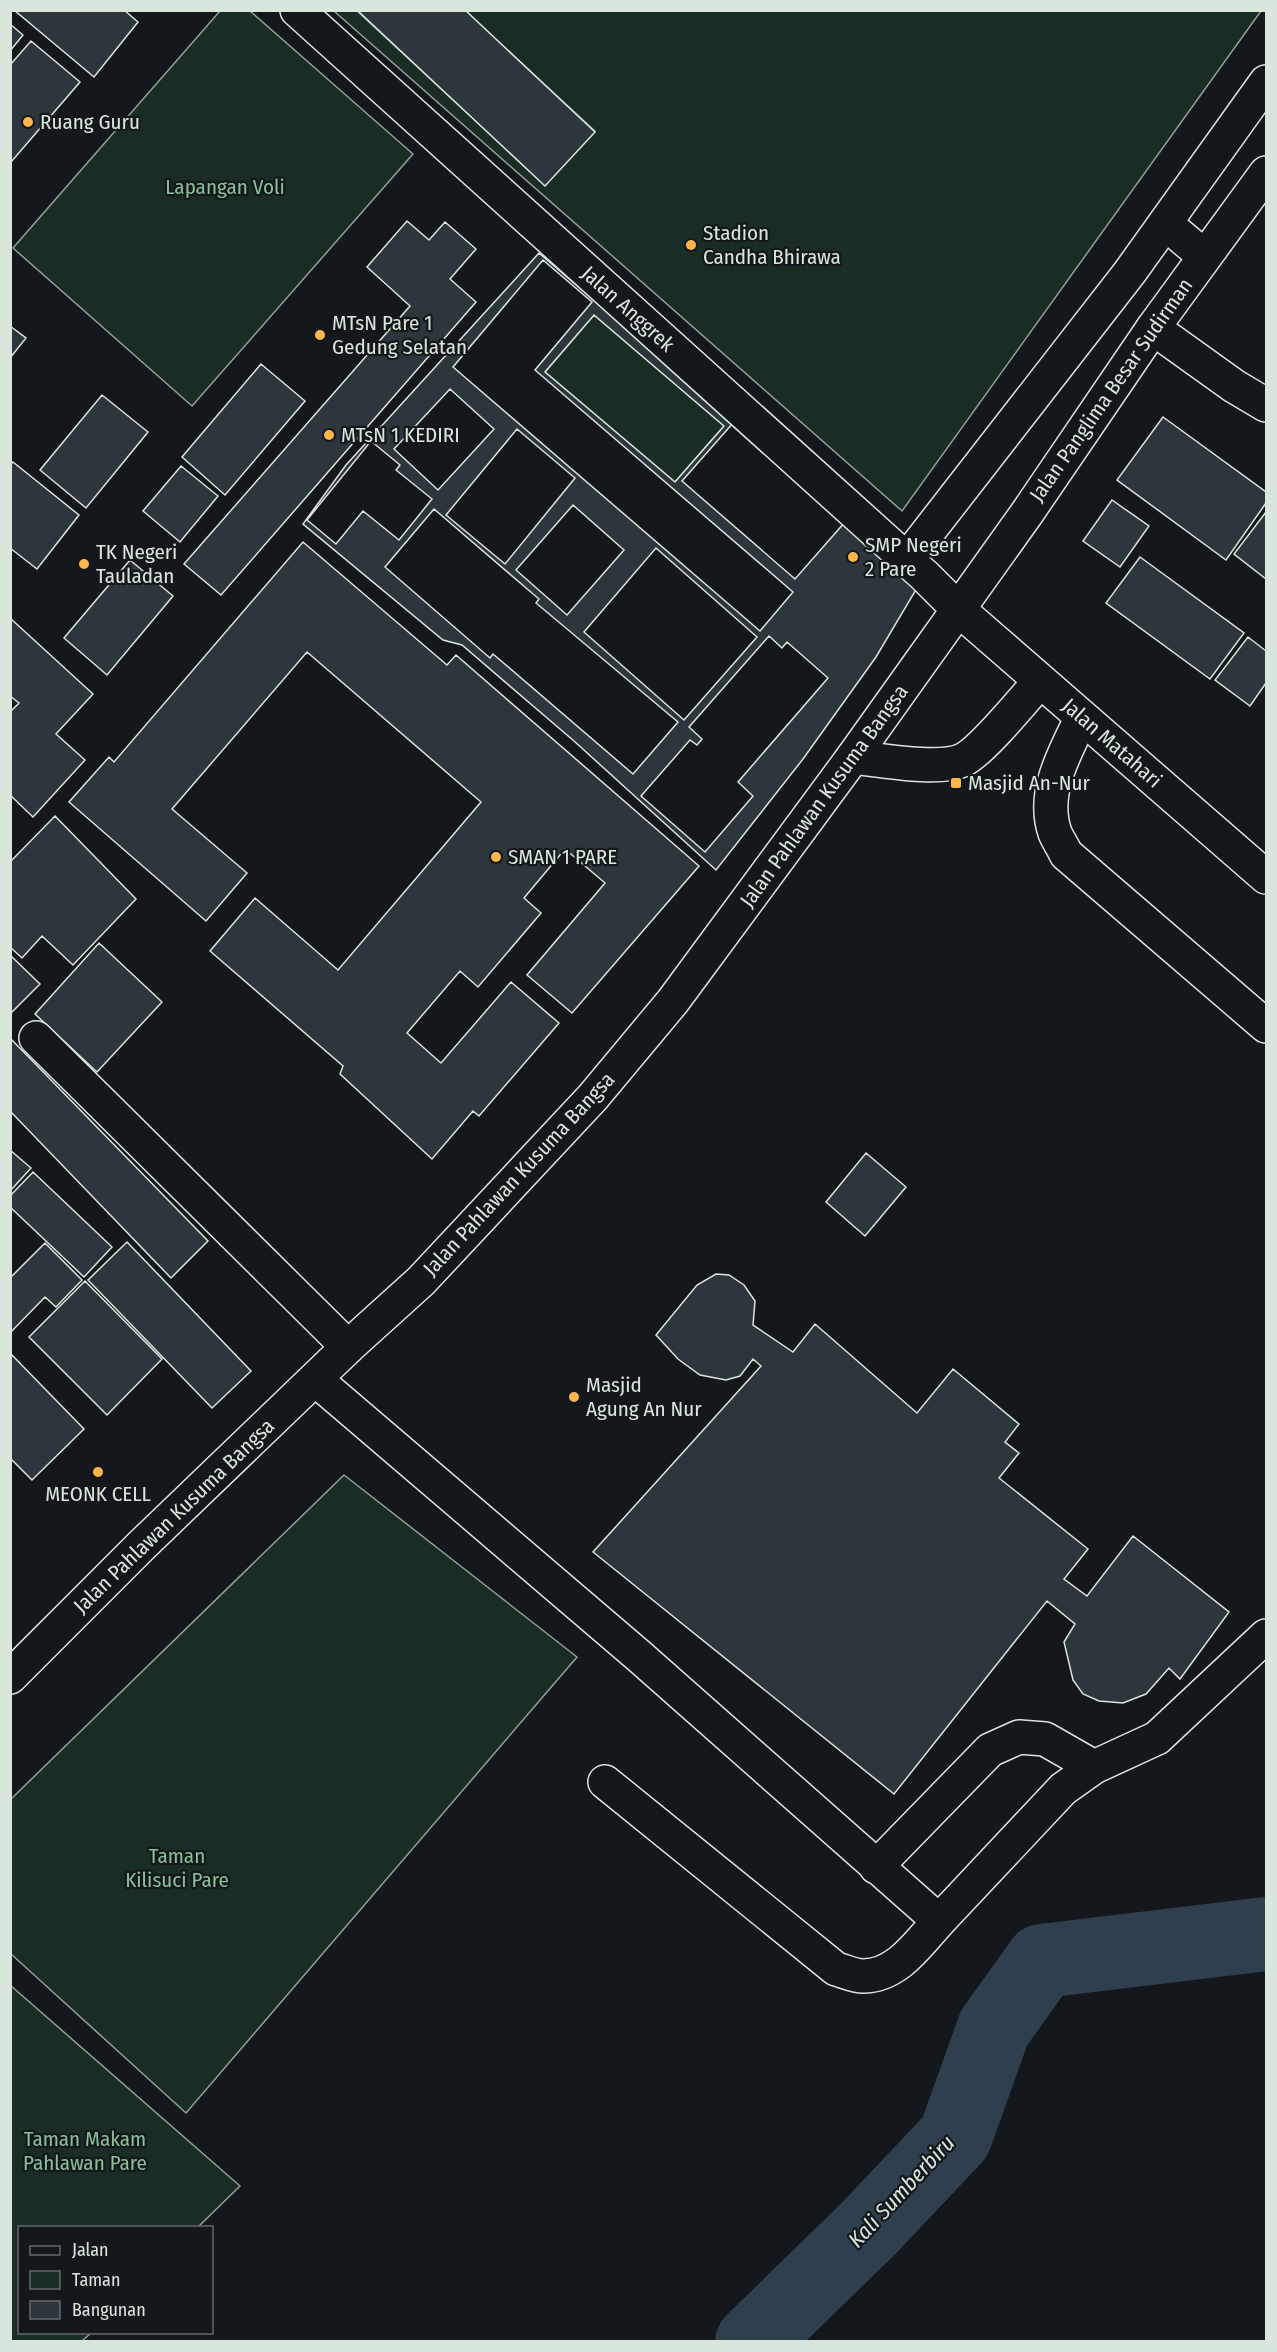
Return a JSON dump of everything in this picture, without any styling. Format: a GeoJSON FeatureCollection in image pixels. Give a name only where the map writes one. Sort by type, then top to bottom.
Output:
{"type":"FeatureCollection","features":[{"type":"Feature","properties":{"kind":"main road","name":"Jalan Anggrek"},"geometry":{"type":"LineString","coordinates":[[297,10],[907,559],[958,609]]}},
{"type":"Feature","properties":{"kind":"main road"},"geometry":{"type":"LineString","coordinates":[[907,559],[1165,223],[1266,82]]}},
{"type":"Feature","properties":{"kind":"main road","name":"Jalan Panglima Besar Sudirman"},"geometry":{"type":"LineString","coordinates":[[958,609],[1027,513],[1153,328],[1266,173]]}},
{"type":"Feature","properties":{"kind":"main road"},"geometry":{"type":"LineString","coordinates":[[1165,223],[1204,256]]}},
{"type":"Feature","properties":{"kind":"main road"},"geometry":{"type":"LineString","coordinates":[[1153,328],[1234,386],[1266,405]]}},
{"type":"Feature","properties":{"kind":"main road","name":"Jalan Matahari"},"geometry":{"type":"LineString","coordinates":[[958,609],[1266,877]]}},
{"type":"Feature","properties":{"kind":"main road","name":"Jalan Pahlawan Kusuma Bangsa"},"geometry":{"type":"LineString","coordinates":[[10,1677],[142,1545],[348,1347],[421,1281],[592,1097],[673,1001],[853,757],[958,609]]}},
{"type":"Feature","properties":{"kind":"main road"},"geometry":{"type":"LineString","coordinates":[[853,757],[943,764],[963,760],[977,750],[1040,681]]}},
{"type":"Feature","properties":{"kind":"main road"},"geometry":{"type":"LineString","coordinates":[[1082,717],[1055,775],[1051,808],[1055,833],[1066,854],[1266,1026]]}},
{"type":"Feature","properties":{"kind":"main road"},"geometry":{"type":"LineString","coordinates":[[36,1038],[348,1347]]}},
{"type":"Feature","properties":{"kind":"main road"},"geometry":{"type":"LineString","coordinates":[[315,1380],[639,1656],[939,1921]]}},
{"type":"Feature","properties":{"kind":"main road"},"geometry":{"type":"LineString","coordinates":[[605,1782],[836,1969],[860,1976],[876,1975],[893,1968],[1063,1790],[1094,1767],[1157,1738],[1266,1636]]}},
{"type":"Feature","properties":{"kind":"main road"},"geometry":{"type":"LineString","coordinates":[[876,1867],[990,1750],[1019,1737],[1045,1739],[1094,1767]]}},
{"type":"Feature","properties":{"kind":"green space","name":"Lapangan Voli"},"geometry":{"type":"Polygon","coordinates":[[[220,11],[250,11],[413,154],[192,406],[13,248],[220,11]]]}},
{"type":"Feature","properties":{"kind":"green space"},"geometry":{"type":"Polygon","coordinates":[[[334,11],[357,11],[545,185],[595,131],[465,11],[1261,11],[902,511],[334,11]]]}},
{"type":"Feature","properties":{"kind":"green space"},"geometry":{"type":"Polygon","coordinates":[[[594,315],[724,426],[675,482],[545,372],[594,315]]]}},
{"type":"Feature","properties":{"kind":"green space","name":"Taman Kilisuci Pare"},"geometry":{"type":"Polygon","coordinates":[[[344,1475],[577,1657],[186,2113],[11,1954],[11,1799],[344,1475]]]}},
{"type":"Feature","properties":{"kind":"green space","name":"Taman Makam Pahlawan Pare"},"geometry":{"type":"Polygon","coordinates":[[[10,1985],[240,2186],[199,2226],[18,2226],[18,2334],[90,2334],[82,2341],[11,2341],[10,1985]]]}},
{"type":"Feature","properties":{"kind":"building"},"geometry":{"type":"Polygon","coordinates":[[[14,10],[124,10],[138,22],[94,77],[14,10]]]}},
{"type":"Feature","properties":{"kind":"building"},"geometry":{"type":"Polygon","coordinates":[[[357,10],[465,10],[595,132],[545,186],[357,10]]]}},
{"type":"Feature","properties":{"kind":"building"},"geometry":{"type":"Polygon","coordinates":[[[10,24],[23,35],[10,51],[10,24]]]}},
{"type":"Feature","properties":{"kind":"building","name":"Ruang Guru"},"geometry":{"type":"Polygon","coordinates":[[[31,41],[80,82],[11,162],[10,65],[31,41]]]}},
{"type":"Feature","properties":{"kind":"building","name":"MTsN 1 KEDIRI"},"geometry":{"type":"Polygon","coordinates":[[[407,221],[429,240],[445,222],[476,249],[450,279],[476,302],[221,595],[184,564],[410,306],[367,267],[407,221]]]}},
{"type":"Feature","properties":{"kind":"building","name":"SMP Negeri 2 Pare"},"geometry":{"type":"Polygon","coordinates":[[[539,253],[833,504],[920,583],[876,657],[803,759],[716,870],[574,741],[462,645],[443,640],[303,524],[346,465],[539,253]],[[543,260],[453,367],[760,631],[793,592],[535,370],[592,302],[543,260]],[[594,315],[545,372],[675,482],[724,426],[594,315]],[[450,389],[394,449],[438,490],[494,429],[450,389]],[[733,423],[682,481],[795,579],[845,522],[733,423]],[[517,429],[446,515],[505,564],[575,478],[517,429]],[[371,441],[307,520],[336,544],[363,511],[399,540],[432,499],[396,470],[400,465],[371,441]],[[573,505],[516,570],[567,615],[624,550],[573,505]],[[434,509],[385,567],[490,658],[493,654],[633,774],[678,722],[536,603],[539,599],[434,509]],[[656,548],[584,632],[684,720],[757,637],[656,548]],[[769,636],[689,727],[702,739],[697,745],[690,740],[641,796],[705,852],[753,796],[738,782],[828,678],[787,642],[782,648],[769,636]]]}},
{"type":"Feature","properties":{"kind":"building"},"geometry":{"type":"Polygon","coordinates":[[[10,326],[26,338],[10,358],[10,326]]]}},
{"type":"Feature","properties":{"kind":"building"},"geometry":{"type":"Polygon","coordinates":[[[261,364],[305,401],[225,495],[182,457],[261,364]]]}},
{"type":"Feature","properties":{"kind":"building"},"geometry":{"type":"Polygon","coordinates":[[[102,395],[148,432],[86,508],[40,470],[102,395]]]}},
{"type":"Feature","properties":{"kind":"building"},"geometry":{"type":"Polygon","coordinates":[[[1163,417],[1266,492],[1266,503],[1226,560],[1117,480],[1163,417]]]}},
{"type":"Feature","properties":{"kind":"building"},"geometry":{"type":"Polygon","coordinates":[[[13,462],[79,515],[37,569],[10,548],[10,465],[13,462]]]}},
{"type":"Feature","properties":{"kind":"building"},"geometry":{"type":"Polygon","coordinates":[[[181,466],[218,496],[180,542],[143,511],[181,466]]]}},
{"type":"Feature","properties":{"kind":"building"},"geometry":{"type":"Polygon","coordinates":[[[1112,500],[1149,526],[1120,567],[1083,541],[1112,500]]]}},
{"type":"Feature","properties":{"kind":"building"},"geometry":{"type":"Polygon","coordinates":[[[1266,512],[1266,579],[1234,554],[1266,512]]]}},
{"type":"Feature","properties":{"kind":"building","name":"SMAN 1 PARE"},"geometry":{"type":"Polygon","coordinates":[[[303,542],[447,665],[456,655],[699,866],[572,1013],[527,975],[605,883],[565,849],[524,898],[541,913],[478,987],[460,971],[407,1033],[441,1063],[511,982],[559,1023],[479,1116],[473,1111],[432,1159],[340,1074],[343,1066],[210,951],[255,898],[338,970],[481,802],[307,652],[172,809],[247,873],[206,921],[69,802],[109,757],[114,762],[303,542]]]}},
{"type":"Feature","properties":{"kind":"building"},"geometry":{"type":"Polygon","coordinates":[[[1140,557],[1244,633],[1210,679],[1106,603],[1140,557]]]}},
{"type":"Feature","properties":{"kind":"building"},"geometry":{"type":"Polygon","coordinates":[[[130,560],[173,596],[107,675],[64,638],[130,560]]]}},
{"type":"Feature","properties":{"kind":"building"},"geometry":{"type":"Polygon","coordinates":[[[10,618],[93,694],[56,734],[85,760],[33,817],[10,795],[10,712],[19,703],[10,696],[10,618]]]}},
{"type":"Feature","properties":{"kind":"building"},"geometry":{"type":"Polygon","coordinates":[[[1248,637],[1266,651],[1266,683],[1250,706],[1215,680],[1248,637]]]}},
{"type":"Feature","properties":{"kind":"building"},"geometry":{"type":"Polygon","coordinates":[[[55,816],[136,899],[73,965],[42,936],[22,958],[10,947],[10,862],[55,816]]]}},
{"type":"Feature","properties":{"kind":"building"},"geometry":{"type":"Polygon","coordinates":[[[99,943],[162,1002],[97,1072],[35,1014],[99,943]]]}},
{"type":"Feature","properties":{"kind":"building"},"geometry":{"type":"Polygon","coordinates":[[[10,955],[40,984],[10,1014],[10,955]]]}},
{"type":"Feature","properties":{"kind":"building"},"geometry":{"type":"Polygon","coordinates":[[[10,1038],[208,1241],[171,1278],[10,1111],[10,1038]]]}},
{"type":"Feature","properties":{"kind":"building"},"geometry":{"type":"Polygon","coordinates":[[[10,1150],[31,1168],[10,1191],[10,1150]]]}},
{"type":"Feature","properties":{"kind":"building"},"geometry":{"type":"Polygon","coordinates":[[[866,1153],[906,1187],[865,1236],[826,1202],[866,1153]]]}},
{"type":"Feature","properties":{"kind":"building"},"geometry":{"type":"Polygon","coordinates":[[[33,1172],[112,1247],[84,1277],[10,1207],[10,1196],[33,1172]]]}},
{"type":"Feature","properties":{"kind":"building"},"geometry":{"type":"Polygon","coordinates":[[[127,1242],[251,1371],[212,1408],[88,1280],[127,1242]]]}},
{"type":"Feature","properties":{"kind":"building"},"geometry":{"type":"Polygon","coordinates":[[[45,1243],[82,1280],[56,1307],[45,1297],[10,1333],[10,1278],[45,1243]]]}},
{"type":"Feature","properties":{"kind":"building"},"geometry":{"type":"Polygon","coordinates":[[[716,1274],[729,1275],[744,1285],[755,1301],[753,1325],[793,1352],[815,1324],[917,1413],[953,1369],[1019,1424],[1005,1442],[1019,1453],[999,1478],[1088,1549],[1064,1579],[1087,1596],[1133,1536],[1229,1612],[1180,1679],[1169,1668],[1146,1694],[1123,1703],[1099,1701],[1083,1694],[1073,1680],[1064,1642],[1075,1624],[1047,1601],[894,1794],[593,1552],[761,1366],[753,1359],[740,1376],[726,1380],[700,1375],[678,1359],[656,1335],[697,1285],[716,1274]]]}},
{"type":"Feature","properties":{"kind":"building"},"geometry":{"type":"Polygon","coordinates":[[[85,1281],[162,1359],[107,1415],[29,1337],[85,1281]]]}},
{"type":"Feature","properties":{"kind":"building"},"geometry":{"type":"Polygon","coordinates":[[[10,1353],[84,1429],[32,1480],[10,1458],[10,1353]]]}},
{"type":"Feature","properties":{"kind":"waterway","name":"Kali Sumberbiru"},"geometry":{"type":"LineString","coordinates":[[752,2342],[869,2228],[955,2137],[994,2028],[1042,1961],[1266,1934]]}},
{"type":"Feature","properties":{"kind":"place","name":"Ruang Guru"},"geometry":{"type":"Point","coordinates":[28,122]}},
{"type":"Feature","properties":{"kind":"place","name":"Stadion Candha Bhirawa"},"geometry":{"type":"Point","coordinates":[691,245]}},
{"type":"Feature","properties":{"kind":"place","name":"MTsN Pare 1 Gedung Selatan"},"geometry":{"type":"Point","coordinates":[320,335]}},
{"type":"Feature","properties":{"kind":"place","name":"MTsN 1 KEDIRI"},"geometry":{"type":"Point","coordinates":[329,435]}},
{"type":"Feature","properties":{"kind":"place","name":"SMP Negeri 2 Pare"},"geometry":{"type":"Point","coordinates":[853,557]}},
{"type":"Feature","properties":{"kind":"place","name":"TK Negeri Tauladan"},"geometry":{"type":"Point","coordinates":[84,564]}},
{"type":"Feature","properties":{"kind":"place","name":"Masjid An-Nur"},"geometry":{"type":"Point","coordinates":[956,783]}},
{"type":"Feature","properties":{"kind":"place","name":"SMAN 1 PARE"},"geometry":{"type":"Point","coordinates":[496,857]}},
{"type":"Feature","properties":{"kind":"place","name":"Masjid Agung An Nur"},"geometry":{"type":"Point","coordinates":[574,1397]}},
{"type":"Feature","properties":{"kind":"place","name":"MEONK CELL"},"geometry":{"type":"Point","coordinates":[98,1472]}}]}
